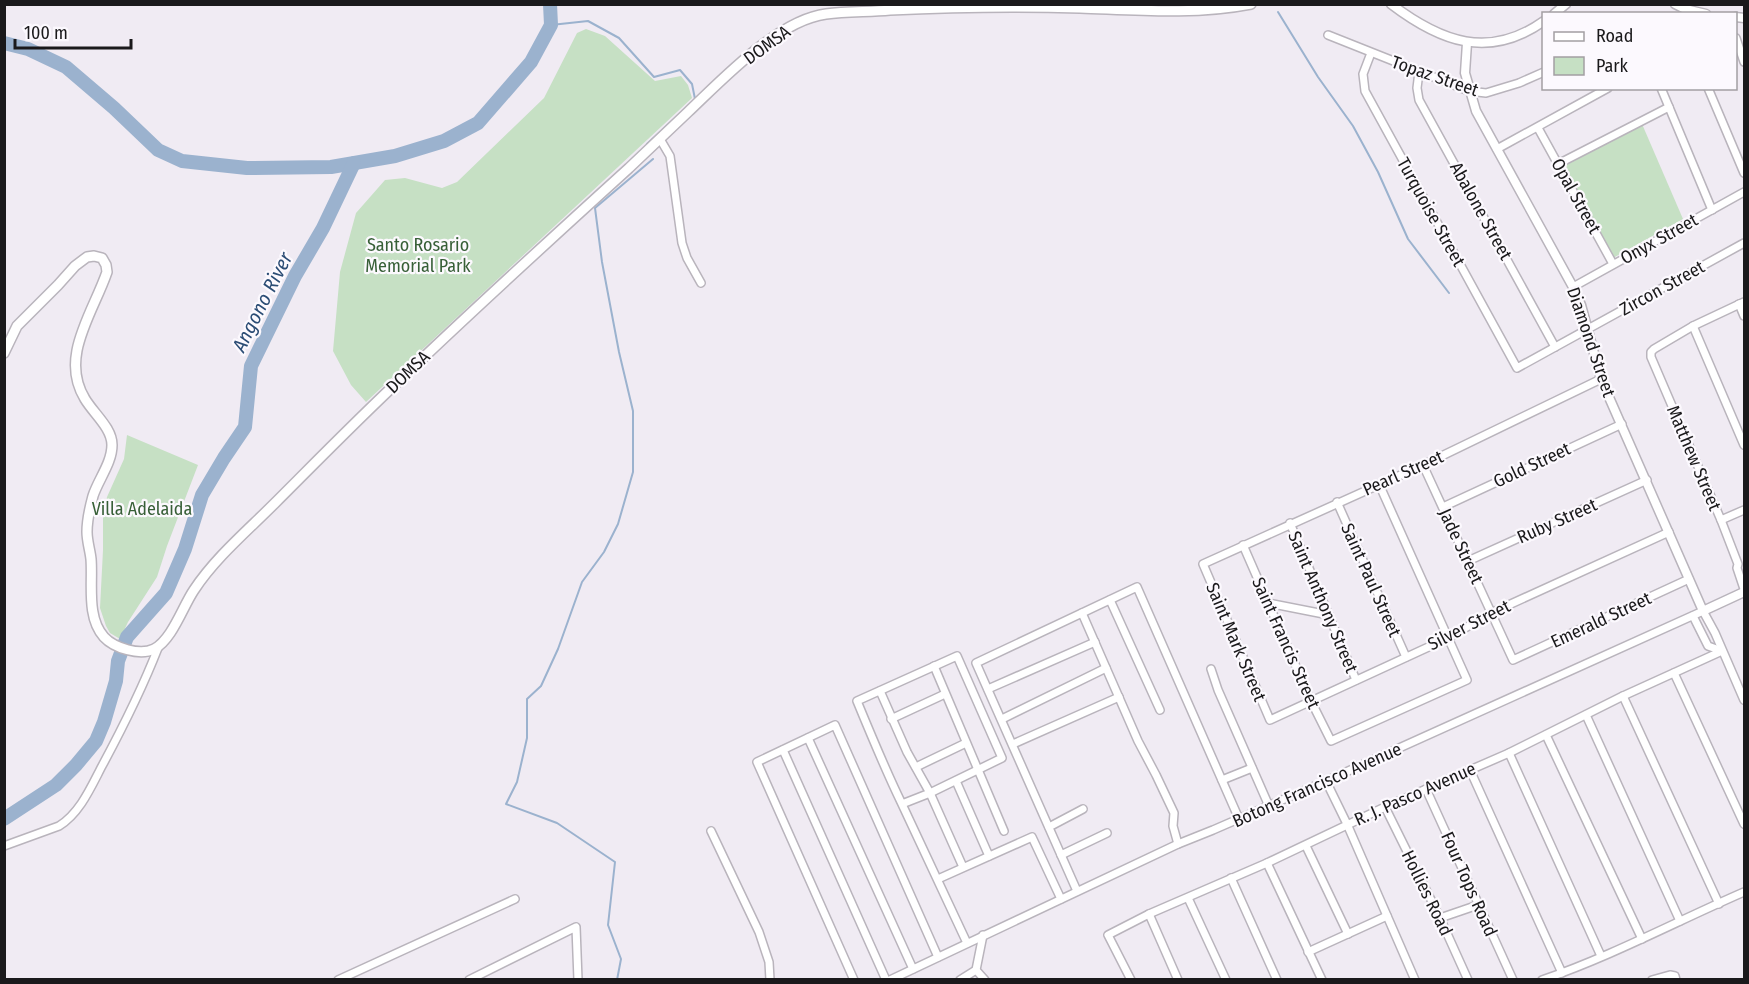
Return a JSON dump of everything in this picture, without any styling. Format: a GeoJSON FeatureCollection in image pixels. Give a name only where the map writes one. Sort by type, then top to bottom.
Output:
{"type":"FeatureCollection","features":[{"type":"Feature","properties":{"kind":"main road","name":"DOMSA"},"geometry":{"type":"LineString","coordinates":[[158,648],[195,588],[217,561],[396,383],[717,85],[760,47],[781,32],[805,19],[827,14],[957,8],[1072,8],[1177,12],[1251,4]]}},
{"type":"Feature","properties":{"kind":"main road"},"geometry":{"type":"LineString","coordinates":[[4,352],[17,326],[75,266],[87,256],[102,258],[107,272],[76,349],[75,371],[82,394],[112,440],[110,457],[94,494],[87,530],[91,558],[92,608],[102,635],[116,646],[146,652],[158,648]]}},
{"type":"Feature","properties":{"kind":"street"},"geometry":{"type":"LineString","coordinates":[[1391,4],[1407,16],[1434,30],[1467,43],[1513,39],[1542,22]]}},
{"type":"Feature","properties":{"kind":"street"},"geometry":{"type":"LineString","coordinates":[[1675,4],[1698,12]]}},
{"type":"Feature","properties":{"kind":"street","name":"Topaz Street"},"geometry":{"type":"LineString","coordinates":[[1328,35],[1469,91],[1486,93],[1542,73]]}},
{"type":"Feature","properties":{"kind":"street"},"geometry":{"type":"LineString","coordinates":[[1737,41],[1744,61]]}},
{"type":"Feature","properties":{"kind":"street","name":"Diamond Street"},"geometry":{"type":"LineString","coordinates":[[1467,43],[1465,73],[1476,111],[1573,287],[1581,305],[1601,379],[1703,611]]}},
{"type":"Feature","properties":{"kind":"street","name":"Turquoise Street"},"geometry":{"type":"LineString","coordinates":[[1371,53],[1363,74],[1365,91],[1516,368]]}},
{"type":"Feature","properties":{"kind":"street","name":"Abalone Street"},"geometry":{"type":"LineString","coordinates":[[1419,72],[1417,88],[1419,99],[1555,347]]}},
{"type":"Feature","properties":{"kind":"street"},"geometry":{"type":"LineString","coordinates":[[1497,149],[1604,90]]}},
{"type":"Feature","properties":{"kind":"street"},"geometry":{"type":"LineString","coordinates":[[1662,90],[1712,210]]}},
{"type":"Feature","properties":{"kind":"street"},"geometry":{"type":"LineString","coordinates":[[1709,90],[1744,173]]}},
{"type":"Feature","properties":{"kind":"street"},"geometry":{"type":"LineString","coordinates":[[1558,164],[1670,107]]}},
{"type":"Feature","properties":{"kind":"street","name":"Opal Street"},"geometry":{"type":"LineString","coordinates":[[1538,128],[1613,264]]}},
{"type":"Feature","properties":{"kind":"street"},"geometry":{"type":"LineString","coordinates":[[660,139],[670,156],[682,243],[687,258],[701,283]]}},
{"type":"Feature","properties":{"kind":"street","name":"Onyx Street"},"geometry":{"type":"LineString","coordinates":[[1573,287],[1744,192]]}},
{"type":"Feature","properties":{"kind":"street","name":"Zircon Street"},"geometry":{"type":"LineString","coordinates":[[1516,368],[1744,243]]}},
{"type":"Feature","properties":{"kind":"street"},"geometry":{"type":"LineString","coordinates":[[1744,316],[1742,303],[1693,326],[1744,445]]}},
{"type":"Feature","properties":{"kind":"street","name":"Matthew Street"},"geometry":{"type":"LineString","coordinates":[[1693,326],[1651,352],[1651,357],[1741,562],[1737,568],[1744,590]]}},
{"type":"Feature","properties":{"kind":"street","name":"Pearl Street"},"geometry":{"type":"LineString","coordinates":[[1203,564],[1423,465],[1601,379]]}},
{"type":"Feature","properties":{"kind":"street","name":"Gold Street"},"geometry":{"type":"LineString","coordinates":[[1443,507],[1622,424]]}},
{"type":"Feature","properties":{"kind":"street","name":"Jade Street"},"geometry":{"type":"LineString","coordinates":[[1423,465],[1514,660]]}},
{"type":"Feature","properties":{"kind":"street","name":"Ruby Street"},"geometry":{"type":"LineString","coordinates":[[1468,561],[1647,480]]}},
{"type":"Feature","properties":{"kind":"street"},"geometry":{"type":"LineString","coordinates":[[1379,484],[1448,638]]}},
{"type":"Feature","properties":{"kind":"street","name":"Saint Paul Street"},"geometry":{"type":"LineString","coordinates":[[1337,502],[1406,657]]}},
{"type":"Feature","properties":{"kind":"street"},"geometry":{"type":"LineString","coordinates":[[1721,520],[1744,510]]}},
{"type":"Feature","properties":{"kind":"street","name":"Saint Anthony Street"},"geometry":{"type":"LineString","coordinates":[[1290,523],[1356,680]]}},
{"type":"Feature","properties":{"kind":"street","name":"Silver Street"},"geometry":{"type":"LineString","coordinates":[[1270,720],[1448,638],[1491,613],[1669,532]]}},
{"type":"Feature","properties":{"kind":"street","name":"Saint Francis Street"},"geometry":{"type":"LineString","coordinates":[[1243,545],[1311,701],[1331,741],[1467,680],[1448,638]]}},
{"type":"Feature","properties":{"kind":"street"},"geometry":{"type":"LineString","coordinates":[[1741,562],[1744,569]]}},
{"type":"Feature","properties":{"kind":"street","name":"Saint Mark Street"},"geometry":{"type":"LineString","coordinates":[[1203,564],[1270,720]]}},
{"type":"Feature","properties":{"kind":"street","name":"Emerald Street"},"geometry":{"type":"LineString","coordinates":[[1514,660],[1689,579]]}},
{"type":"Feature","properties":{"kind":"street"},"geometry":{"type":"LineString","coordinates":[[1077,891],[976,663],[1137,587],[1239,819]]}},
{"type":"Feature","properties":{"kind":"street","name":"Botong Francisco Avenue"},"geometry":{"type":"LineString","coordinates":[[888,980],[1178,844],[1326,781],[1693,616],[1744,590]]}},
{"type":"Feature","properties":{"kind":"street"},"geometry":{"type":"LineString","coordinates":[[1110,600],[1160,710]]}},
{"type":"Feature","properties":{"kind":"street"},"geometry":{"type":"LineString","coordinates":[[1268,603],[1329,615]]}},
{"type":"Feature","properties":{"kind":"street"},"geometry":{"type":"LineString","coordinates":[[1703,611],[1744,700]]}},
{"type":"Feature","properties":{"kind":"street"},"geometry":{"type":"LineString","coordinates":[[1082,614],[1138,741],[1174,813],[1173,826],[1178,844]]}},
{"type":"Feature","properties":{"kind":"street"},"geometry":{"type":"LineString","coordinates":[[1693,616],[1708,646],[1722,651]]}},
{"type":"Feature","properties":{"kind":"street"},"geometry":{"type":"LineString","coordinates":[[988,689],[1095,642]]}},
{"type":"Feature","properties":{"kind":"street"},"geometry":{"type":"LineString","coordinates":[[4,846],[59,826],[66,821],[88,793],[136,702],[158,648]]}},
{"type":"Feature","properties":{"kind":"street","name":"R. J. Pasco Avenue"},"geometry":{"type":"LineString","coordinates":[[1131,980],[1108,935],[1149,914],[1306,846],[1347,824],[1509,753],[1623,696],[1722,651]]}},
{"type":"Feature","properties":{"kind":"street"},"geometry":{"type":"LineString","coordinates":[[902,804],[1002,758],[957,656],[857,701],[902,804],[967,943]]}},
{"type":"Feature","properties":{"kind":"street"},"geometry":{"type":"LineString","coordinates":[[934,666],[1004,831]]}},
{"type":"Feature","properties":{"kind":"street"},"geometry":{"type":"LineString","coordinates":[[1002,719],[1106,668]]}},
{"type":"Feature","properties":{"kind":"street"},"geometry":{"type":"LineString","coordinates":[[1210,669],[1269,806]]}},
{"type":"Feature","properties":{"kind":"street"},"geometry":{"type":"LineString","coordinates":[[1674,673],[1744,824]]}},
{"type":"Feature","properties":{"kind":"street"},"geometry":{"type":"LineString","coordinates":[[880,692],[891,719],[930,793],[963,867]]}},
{"type":"Feature","properties":{"kind":"street"},"geometry":{"type":"LineString","coordinates":[[891,719],[945,694]]}},
{"type":"Feature","properties":{"kind":"street"},"geometry":{"type":"LineString","coordinates":[[1623,696],[1719,904]]}},
{"type":"Feature","properties":{"kind":"street"},"geometry":{"type":"LineString","coordinates":[[1013,744],[1119,697]]}},
{"type":"Feature","properties":{"kind":"street"},"geometry":{"type":"LineString","coordinates":[[1586,715],[1680,921]]}},
{"type":"Feature","properties":{"kind":"street"},"geometry":{"type":"LineString","coordinates":[[854,980],[757,762],[835,725],[938,957]]}},
{"type":"Feature","properties":{"kind":"street"},"geometry":{"type":"LineString","coordinates":[[1546,735],[1642,939]]}},
{"type":"Feature","properties":{"kind":"street"},"geometry":{"type":"LineString","coordinates":[[808,738],[913,969]]}},
{"type":"Feature","properties":{"kind":"street"},"geometry":{"type":"LineString","coordinates":[[916,767],[966,743]]}},
{"type":"Feature","properties":{"kind":"street"},"geometry":{"type":"LineString","coordinates":[[783,750],[888,980]]}},
{"type":"Feature","properties":{"kind":"street"},"geometry":{"type":"LineString","coordinates":[[1509,753],[1601,956]]}},
{"type":"Feature","properties":{"kind":"street"},"geometry":{"type":"LineString","coordinates":[[1222,780],[1252,768]]}},
{"type":"Feature","properties":{"kind":"street"},"geometry":{"type":"LineString","coordinates":[[1470,770],[1562,973]]}},
{"type":"Feature","properties":{"kind":"street"},"geometry":{"type":"LineString","coordinates":[[956,781],[989,856]]}},
{"type":"Feature","properties":{"kind":"street"},"geometry":{"type":"LineString","coordinates":[[1326,781],[1415,980]]}},
{"type":"Feature","properties":{"kind":"street","name":"Four Tops Road"},"geometry":{"type":"LineString","coordinates":[[1426,789],[1513,980]]}},
{"type":"Feature","properties":{"kind":"street","name":"Hollies Road"},"geometry":{"type":"LineString","coordinates":[[1385,807],[1440,918],[1467,980]]}},
{"type":"Feature","properties":{"kind":"street"},"geometry":{"type":"LineString","coordinates":[[1049,827],[1083,808]]}},
{"type":"Feature","properties":{"kind":"street"},"geometry":{"type":"LineString","coordinates":[[711,831],[759,932],[769,962],[770,980]]}},
{"type":"Feature","properties":{"kind":"street"},"geometry":{"type":"LineString","coordinates":[[1061,855],[1107,833]]}},
{"type":"Feature","properties":{"kind":"street"},"geometry":{"type":"LineString","coordinates":[[938,879],[1032,837],[1061,899]]}},
{"type":"Feature","properties":{"kind":"street"},"geometry":{"type":"LineString","coordinates":[[1306,846],[1348,934]]}},
{"type":"Feature","properties":{"kind":"street"},"geometry":{"type":"LineString","coordinates":[[1267,863],[1322,980]]}},
{"type":"Feature","properties":{"kind":"street"},"geometry":{"type":"LineString","coordinates":[[1231,878],[1276,980]]}},
{"type":"Feature","properties":{"kind":"street"},"geometry":{"type":"LineString","coordinates":[[1542,980],[1642,939],[1744,892]]}},
{"type":"Feature","properties":{"kind":"street"},"geometry":{"type":"LineString","coordinates":[[1188,898],[1226,980]]}},
{"type":"Feature","properties":{"kind":"street"},"geometry":{"type":"LineString","coordinates":[[338,980],[515,899]]}},
{"type":"Feature","properties":{"kind":"street"},"geometry":{"type":"LineString","coordinates":[[1440,918],[1478,904]]}},
{"type":"Feature","properties":{"kind":"street"},"geometry":{"type":"LineString","coordinates":[[1149,914],[1178,980]]}},
{"type":"Feature","properties":{"kind":"street"},"geometry":{"type":"LineString","coordinates":[[1308,952],[1387,916]]}},
{"type":"Feature","properties":{"kind":"street"},"geometry":{"type":"LineString","coordinates":[[469,980],[576,927],[578,980]]}},
{"type":"Feature","properties":{"kind":"street"},"geometry":{"type":"LineString","coordinates":[[960,980],[976,970],[983,935]]}},
{"type":"Feature","properties":{"kind":"street"},"geometry":{"type":"LineString","coordinates":[[976,970],[985,980]]}},
{"type":"Feature","properties":{"kind":"street"},"geometry":{"type":"LineString","coordinates":[[1652,980],[1670,975],[1675,978]]}},
{"type":"Feature","properties":{"kind":"green space","name":"Santo Rosario Memorial Park"},"geometry":{"type":"Polygon","coordinates":[[[586,29],[605,36],[655,81],[681,76],[688,85],[692,98],[366,402],[351,385],[333,351],[340,272],[356,213],[385,180],[405,178],[442,188],[457,182],[544,98],[577,33],[586,29]]]}},
{"type":"Feature","properties":{"kind":"green space"},"geometry":{"type":"Polygon","coordinates":[[[1642,124],[1683,219],[1613,258],[1562,166],[1642,124]]]}},
{"type":"Feature","properties":{"kind":"green space","name":"Villa Adelaida"},"geometry":{"type":"Polygon","coordinates":[[[127,435],[198,465],[157,577],[128,622],[120,639],[110,633],[100,608],[103,514],[107,497],[124,459],[127,435]]]}},
{"type":"Feature","properties":{"kind":"waterway","name":"Angono River"},"geometry":{"type":"LineString","coordinates":[[4,43],[28,49],[66,67],[158,150],[182,161],[247,168],[331,167],[395,156],[444,141],[478,123],[531,62],[551,25],[550,4]]}},
{"type":"Feature","properties":{"kind":"waterway"},"geometry":{"type":"LineString","coordinates":[[1278,12],[1318,77],[1353,126],[1378,172],[1408,239],[1449,293]]}},
{"type":"Feature","properties":{"kind":"waterway"},"geometry":{"type":"LineString","coordinates":[[551,25],[588,21],[619,38],[654,77],[680,70],[692,84],[695,99]]}},
{"type":"Feature","properties":{"kind":"waterway"},"geometry":{"type":"LineString","coordinates":[[647,144],[687,107]]}},
{"type":"Feature","properties":{"kind":"waterway"},"geometry":{"type":"LineString","coordinates":[[617,980],[621,959],[608,925],[615,862],[557,823],[506,804],[517,782],[527,738],[527,699],[541,686],[558,649],[582,582],[604,552],[618,524],[633,472],[633,411],[602,262],[595,208],[653,159]]}},
{"type":"Feature","properties":{"kind":"waterway","name":"Angono River"},"geometry":{"type":"LineString","coordinates":[[4,819],[56,785],[96,741],[104,722],[116,681],[118,661],[127,637],[166,593],[185,549],[202,495],[245,427],[251,366],[354,163]]}}]}
